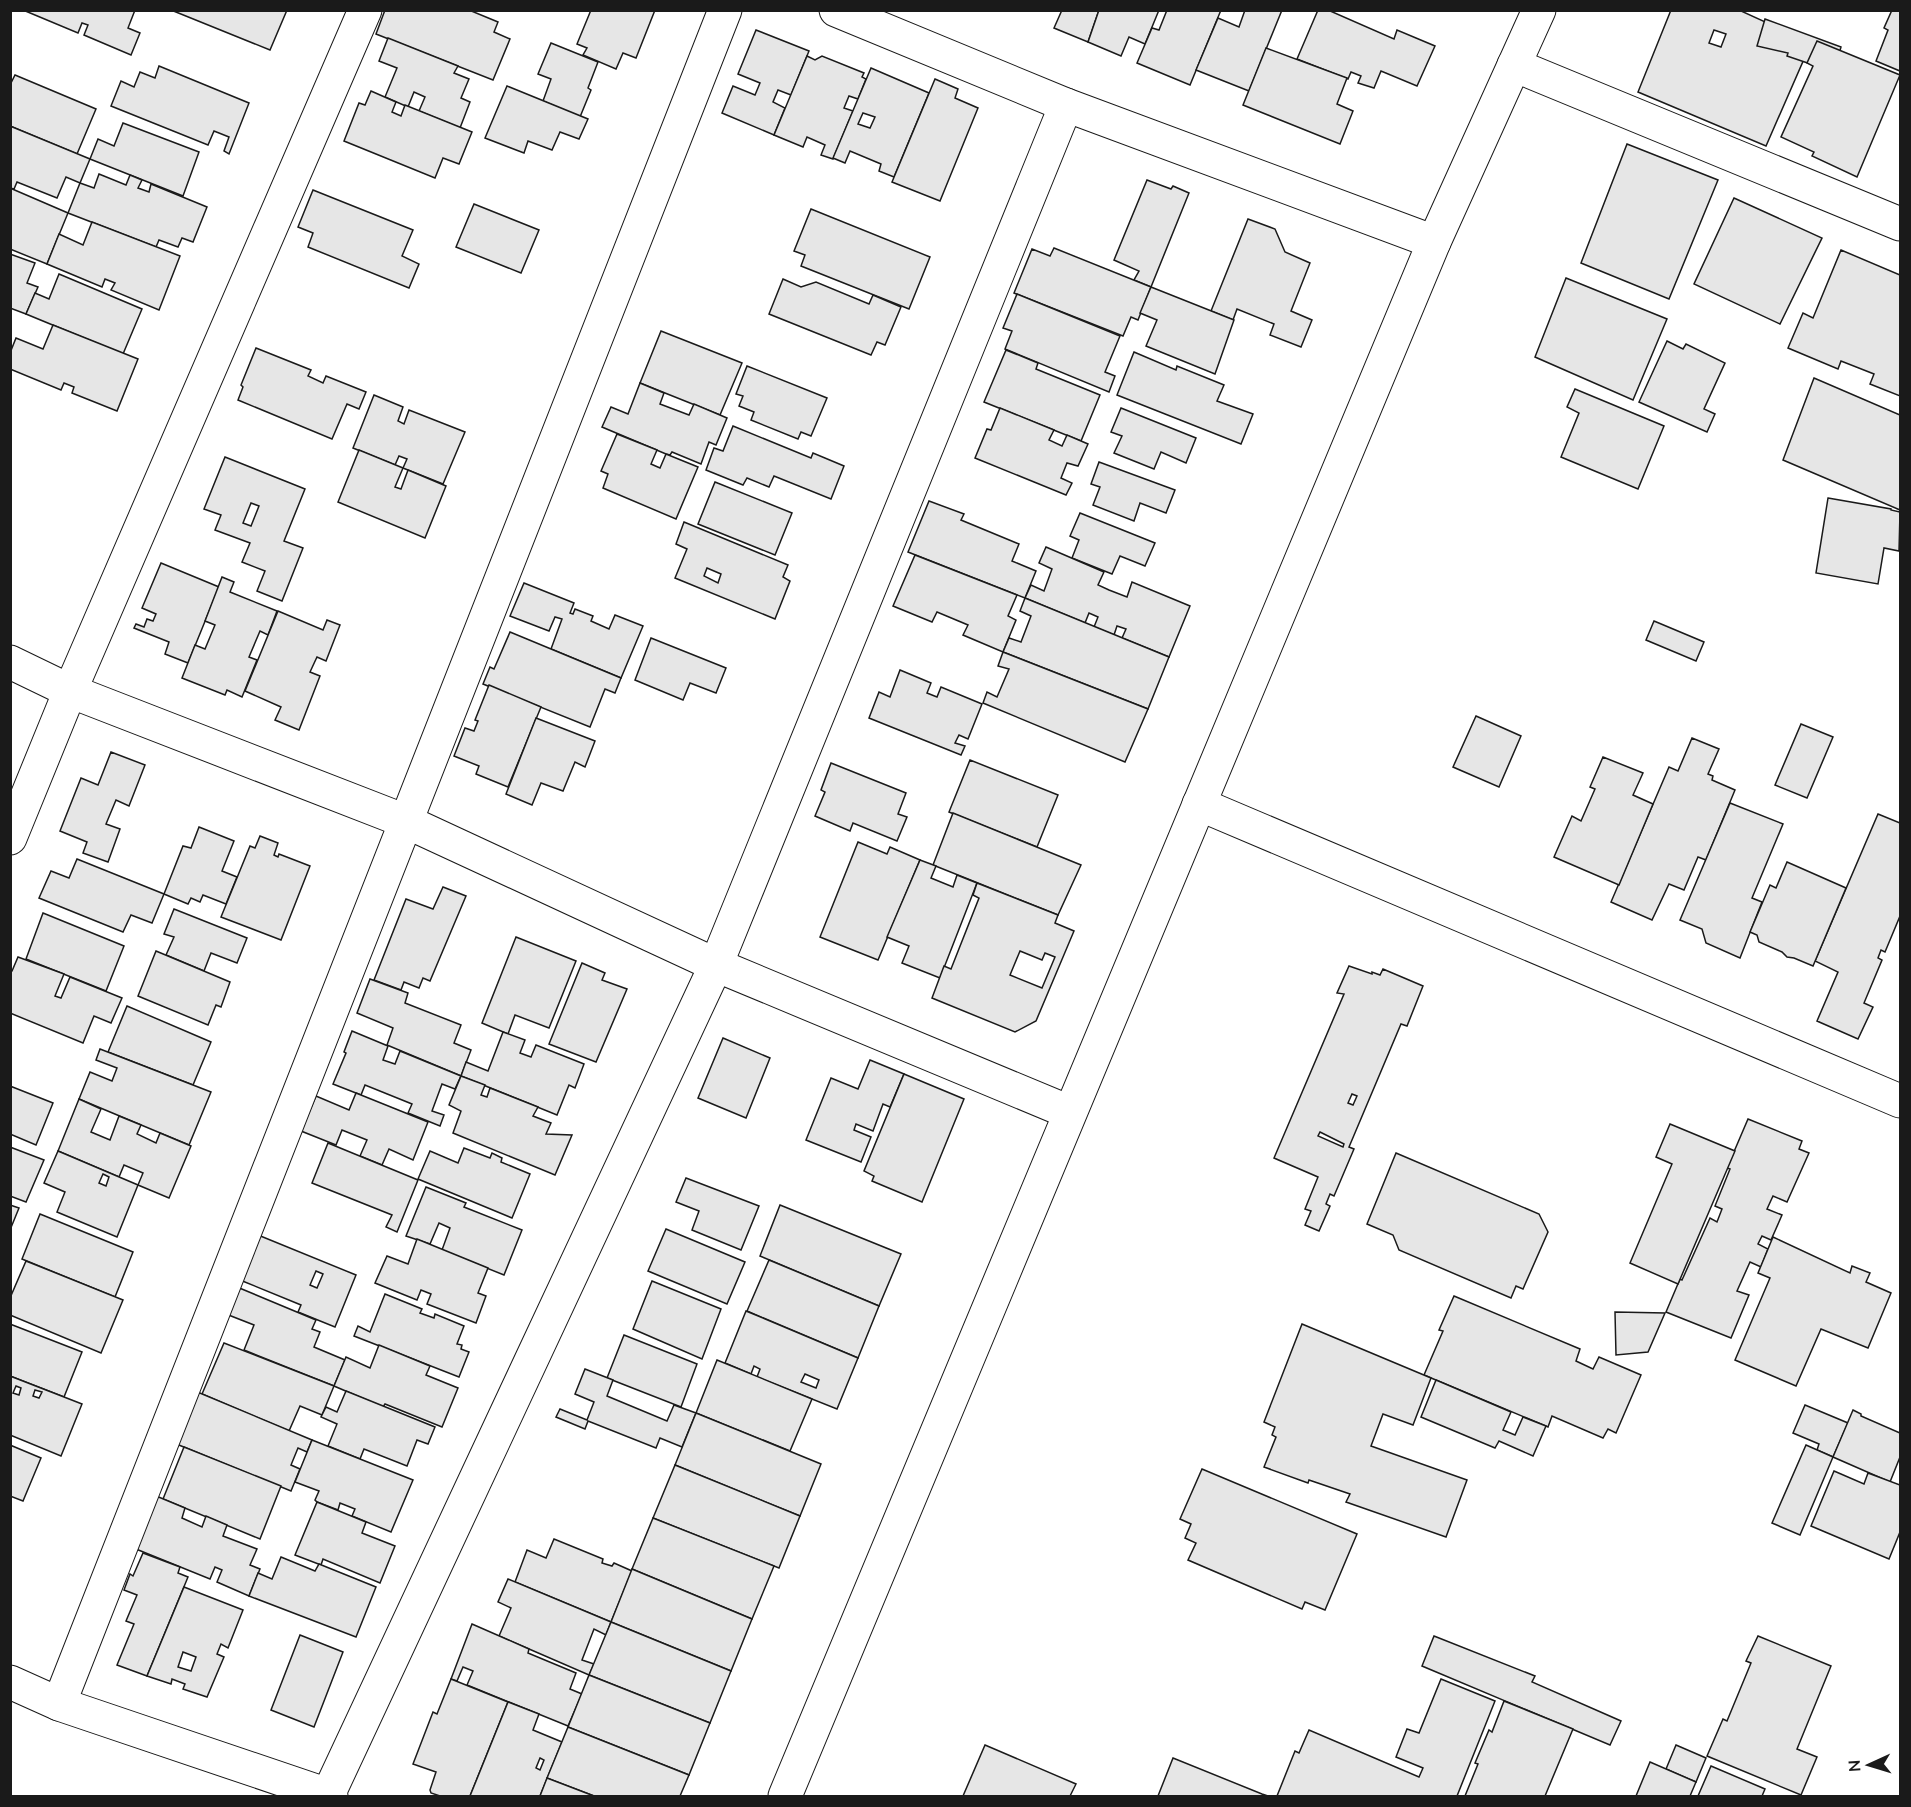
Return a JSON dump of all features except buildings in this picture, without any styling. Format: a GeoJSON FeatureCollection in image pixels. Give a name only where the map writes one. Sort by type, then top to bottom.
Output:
{"type":"FeatureCollection","features":[{"type":"Feature","properties":{"kind":"street"},"geometry":{"type":"LineString","coordinates":[[10,838],[70,691],[365,10]]}},
{"type":"Feature","properties":{"kind":"street"},"geometry":{"type":"LineString","coordinates":[[59,1704],[724,10]]}},
{"type":"Feature","properties":{"kind":"street"},"geometry":{"type":"LineString","coordinates":[[836,10],[1066,105],[1434,242]]}},
{"type":"Feature","properties":{"kind":"street"},"geometry":{"type":"LineString","coordinates":[[785,1797],[1434,242],[1539,10]]}},
{"type":"Feature","properties":{"kind":"street"},"geometry":{"type":"LineString","coordinates":[[1514,65],[1900,224]]}},
{"type":"Feature","properties":{"kind":"street"},"geometry":{"type":"LineString","coordinates":[[10,1682],[59,1704],[330,1796],[716,965],[1066,105]]}},
{"type":"Feature","properties":{"kind":"street"},"geometry":{"type":"LineString","coordinates":[[10,662],[70,691],[405,821],[716,965],[1069,1112]]}},
{"type":"Feature","properties":{"kind":"street"},"geometry":{"type":"LineString","coordinates":[[1199,804],[1900,1101]]}}]}
